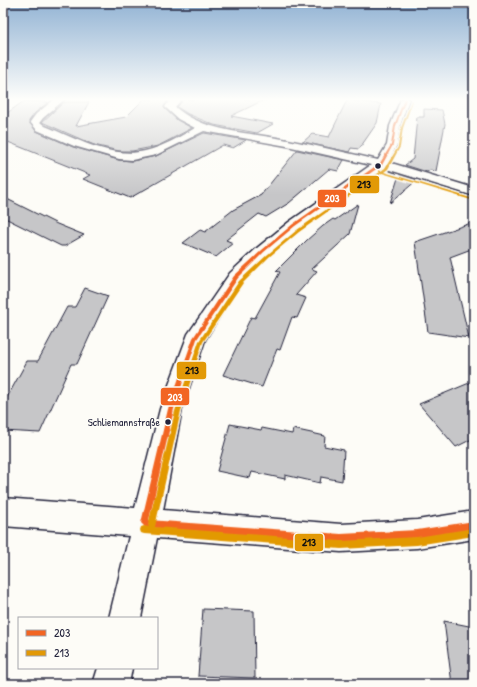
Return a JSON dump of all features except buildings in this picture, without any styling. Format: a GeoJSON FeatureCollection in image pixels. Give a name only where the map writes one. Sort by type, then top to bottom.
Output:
{"type":"FeatureCollection","features":[{"type":"Feature","properties":{"kind":"street"},"geometry":{"type":"LineString","coordinates":[[49,131],[115,156],[143,155],[163,149],[197,131]]}},
{"type":"Feature","properties":{"kind":"street"},"geometry":{"type":"LineString","coordinates":[[220,131],[287,143],[380,164],[474,192]]}},
{"type":"Feature","properties":{"kind":"street"},"geometry":{"type":"LineString","coordinates":[[125,617],[171,408],[195,339],[220,299],[236,277],[263,251],[294,226],[380,164],[392,145],[395,131]]}},
{"type":"Feature","properties":{"kind":"street"},"geometry":{"type":"LineString","coordinates":[[3,512],[341,538],[417,534],[474,524]]}},
{"type":"Feature","properties":{"kind":"street"},"geometry":{"type":"LineString","coordinates":[[111,684],[114,669]]}},
{"type":"Feature","properties":{"kind":"transit line","name":"203"},"geometry":{"type":"LineString","coordinates":[[145,523],[171,409],[195,339],[236,277],[263,251],[294,225],[381,164],[392,145],[394,131]]}},
{"type":"Feature","properties":{"kind":"transit line","name":"213"},"geometry":{"type":"LineString","coordinates":[[152,525],[178,411],[201,342],[241,282],[268,256],[298,231],[386,169],[399,147],[402,131]]}},
{"type":"Feature","properties":{"kind":"transit line","name":"213"},"geometry":{"type":"LineString","coordinates":[[379,171],[472,199]]}},
{"type":"Feature","properties":{"kind":"transit line","name":"203"},"geometry":{"type":"LineString","coordinates":[[145,523],[341,538],[417,534],[474,525]]}},
{"type":"Feature","properties":{"kind":"transit line","name":"213"},"geometry":{"type":"LineString","coordinates":[[144,530],[341,545],[417,541],[474,532]]}},
{"type":"Feature","properties":{"kind":"place","name":"Schliemannstraße"},"geometry":{"type":"Point","coordinates":[168,422]}}]}
